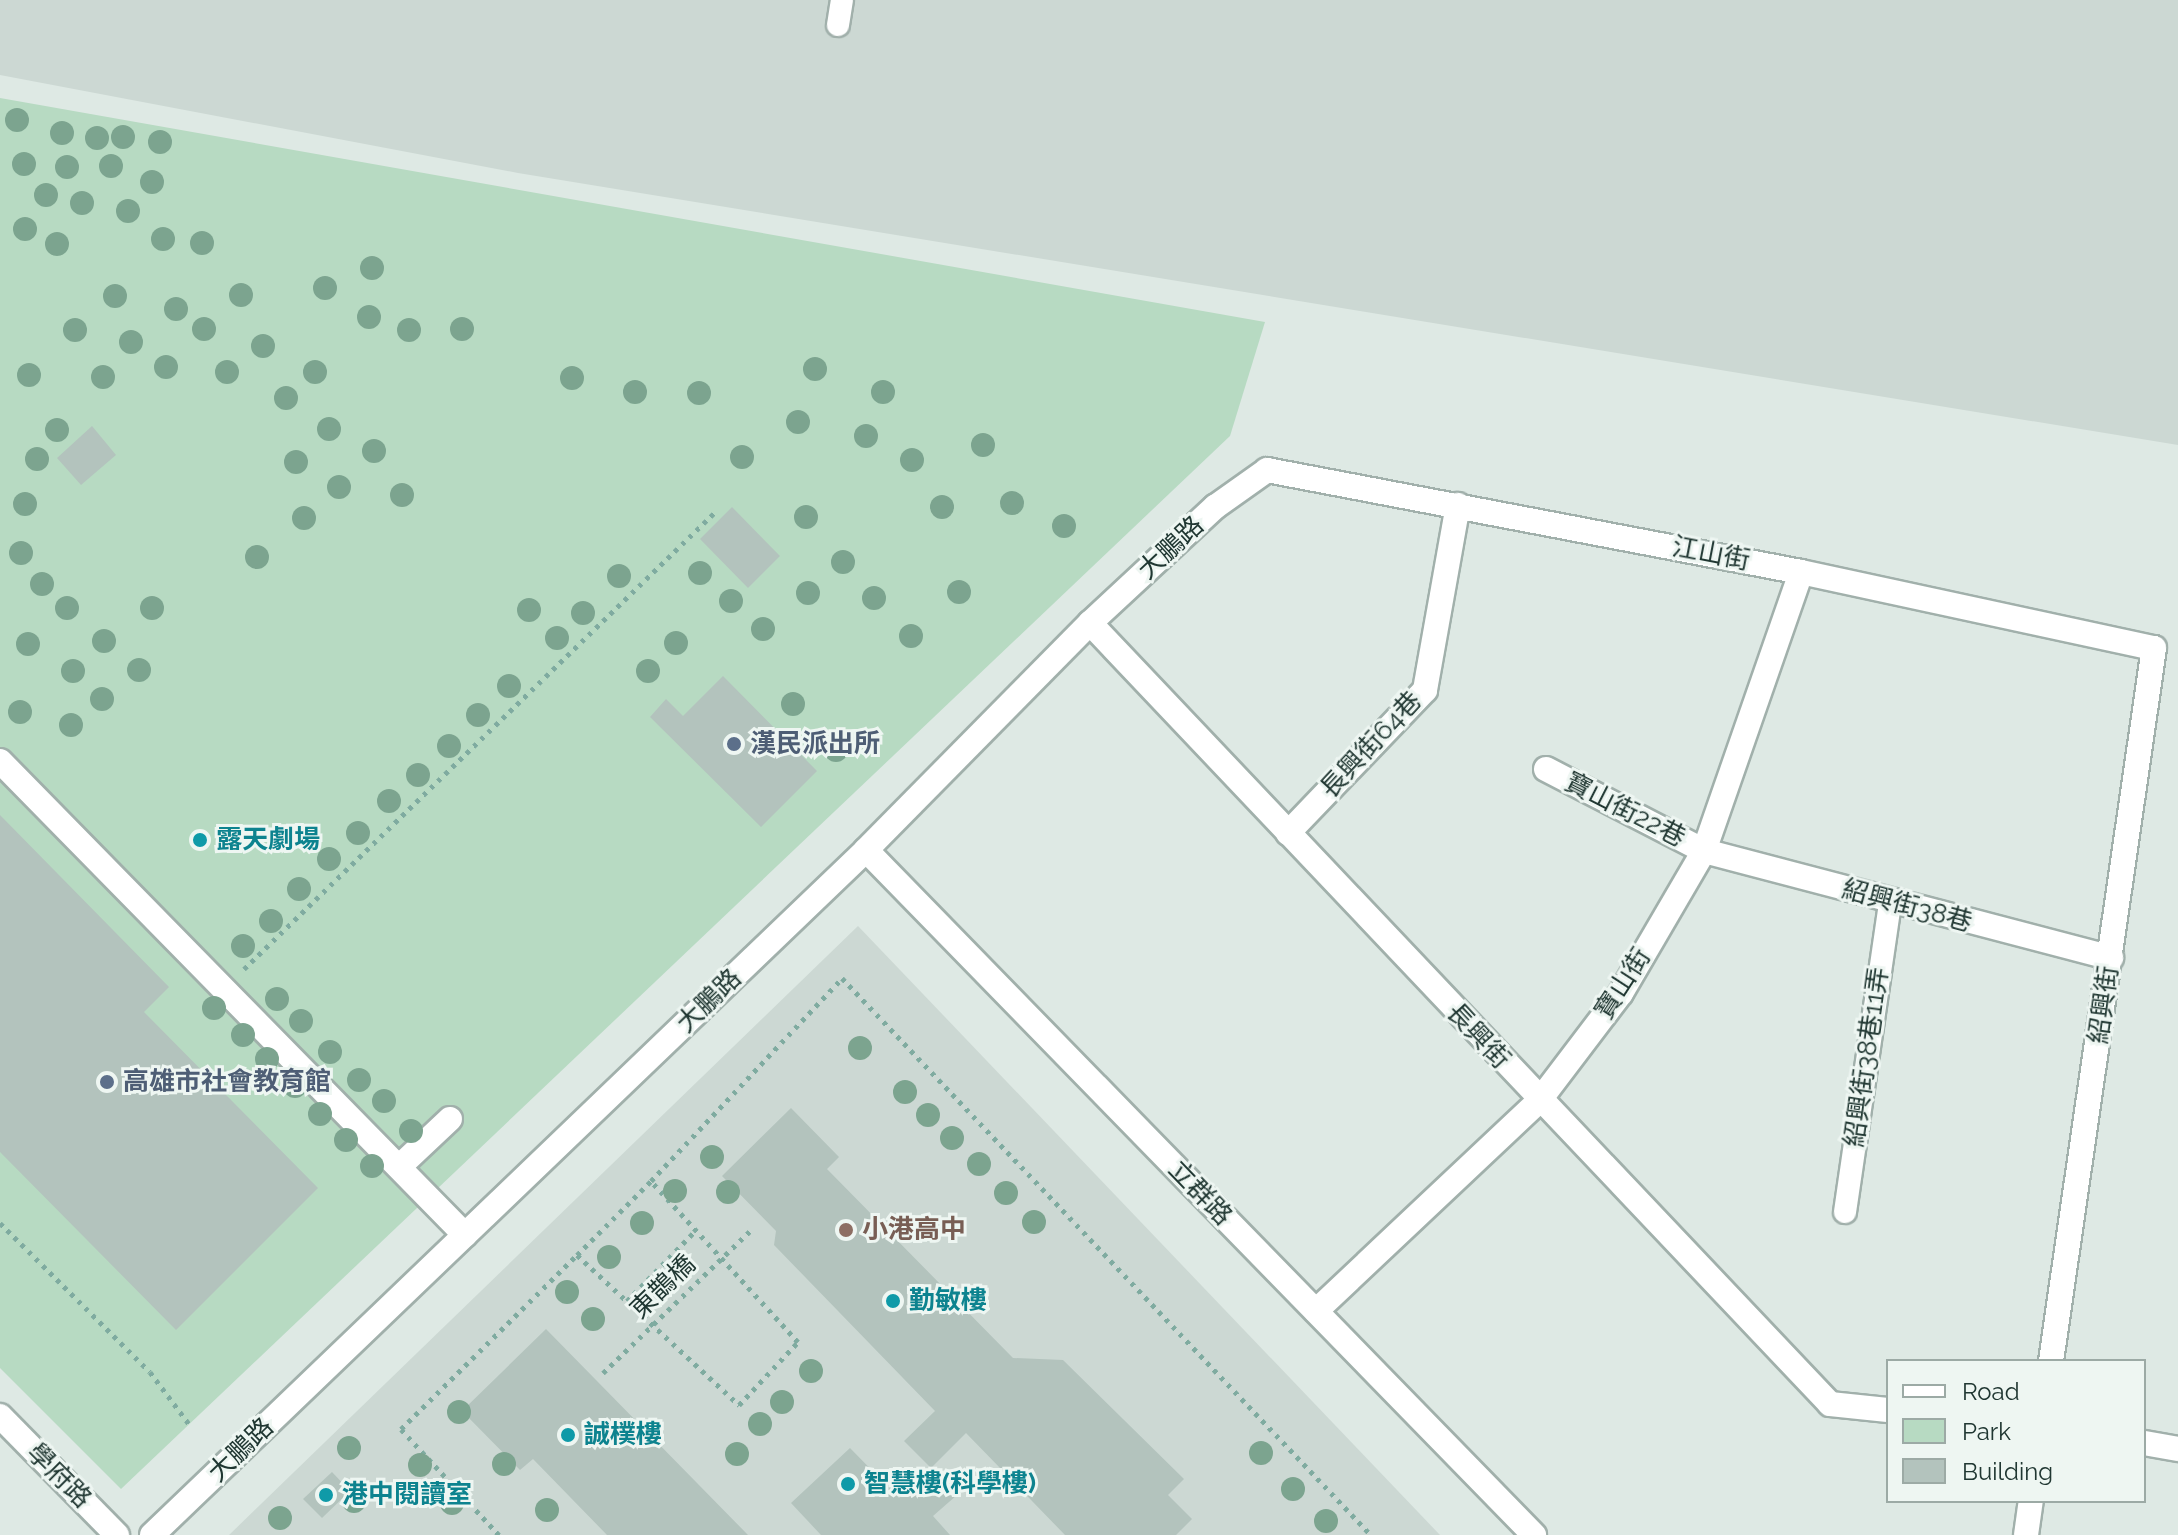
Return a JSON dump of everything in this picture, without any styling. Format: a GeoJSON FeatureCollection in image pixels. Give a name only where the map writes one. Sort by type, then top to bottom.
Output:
{"type":"FeatureCollection","features":[{"type":"Feature","properties":{"kind":"street","name":"江山街"},"geometry":{"type":"LineString","coordinates":[[1267,470],[1801,572],[2154,648]]}},
{"type":"Feature","properties":{"kind":"street","name":"大鵬路"},"geometry":{"type":"LineString","coordinates":[[152,1535],[866,850],[1090,623],[1215,507],[1267,470]]}},
{"type":"Feature","properties":{"kind":"street","name":"長興街64巷"},"geometry":{"type":"LineString","coordinates":[[1288,833],[1425,690],[1458,505]]}},
{"type":"Feature","properties":{"kind":"street","name":"寶山街"},"geometry":{"type":"LineString","coordinates":[[1316,1311],[1539,1101],[1621,993],[1704,851],[1801,572]]}},
{"type":"Feature","properties":{"kind":"street","name":"長興街"},"geometry":{"type":"LineString","coordinates":[[1090,623],[1539,1101],[1830,1404],[1886,1410]]}},
{"type":"Feature","properties":{"kind":"street","name":"紹興街"},"geometry":{"type":"LineString","coordinates":[[2051,1359],[2154,648]]}},
{"type":"Feature","properties":{"kind":"street"},"geometry":{"type":"LineString","coordinates":[[0,761],[465,1235]]}},
{"type":"Feature","properties":{"kind":"street","name":"寶山街22巷"},"geometry":{"type":"LineString","coordinates":[[1546,769],[1704,851]]}},
{"type":"Feature","properties":{"kind":"street","name":"立群路"},"geometry":{"type":"LineString","coordinates":[[866,850],[1534,1535]]}},
{"type":"Feature","properties":{"kind":"street","name":"紹興街38巷"},"geometry":{"type":"LineString","coordinates":[[1704,851],[2111,958]]}},
{"type":"Feature","properties":{"kind":"street"},"geometry":{"type":"LineString","coordinates":[[399,1167],[450,1119]]}},
{"type":"Feature","properties":{"kind":"street","name":"學府路"},"geometry":{"type":"LineString","coordinates":[[0,1416],[117,1535]]}},
{"type":"Feature","properties":{"kind":"street"},"geometry":{"type":"LineString","coordinates":[[2146,1443],[2178,1449]]}},
{"type":"Feature","properties":{"kind":"street"},"geometry":{"type":"LineString","coordinates":[[2026,1535],[2031,1503]]}},
{"type":"Feature","properties":{"kind":"lane"},"geometry":{"type":"LineString","coordinates":[[838,25],[842,0]]}},
{"type":"Feature","properties":{"kind":"lane","name":"紹興街38巷11弄"},"geometry":{"type":"LineString","coordinates":[[1845,1212],[1890,902]]}},
{"type":"Feature","properties":{"kind":"path"},"geometry":{"type":"LineString","coordinates":[[224,989],[714,513]]}},
{"type":"Feature","properties":{"kind":"path"},"geometry":{"type":"LineString","coordinates":[[499,1535],[401,1429],[651,1181],[842,978],[1371,1535]]}},
{"type":"Feature","properties":{"kind":"path"},"geometry":{"type":"LineString","coordinates":[[577,1255],[739,1405],[798,1342],[651,1181]]}},
{"type":"Feature","properties":{"kind":"path"},"geometry":{"type":"LineString","coordinates":[[0,1223],[150,1372],[189,1424]]}},
{"type":"Feature","properties":{"kind":"path"},"geometry":{"type":"LineString","coordinates":[[627,1301],[696,1230]]}},
{"type":"Feature","properties":{"kind":"path","name":"東鵲橋"},"geometry":{"type":"LineString","coordinates":[[603,1373],[751,1230]]}},
{"type":"Feature","properties":{"kind":"shaded area"},"geometry":{"type":"Polygon","coordinates":[[[0,0],[2178,0],[2178,445],[518,173],[0,75],[0,0]]]}},
{"type":"Feature","properties":{"kind":"shaded area","name":"小港高中"},"geometry":{"type":"Polygon","coordinates":[[[858,926],[1440,1535],[229,1535],[858,926]]]}},
{"type":"Feature","properties":{"kind":"green space"},"geometry":{"type":"Polygon","coordinates":[[[0,98],[1265,322],[1230,436],[121,1489],[0,1368],[0,98]]]}},
{"type":"Feature","properties":{"kind":"building"},"geometry":{"type":"Polygon","coordinates":[[[92,426],[116,455],[81,485],[57,458],[92,426]]]}},
{"type":"Feature","properties":{"kind":"building"},"geometry":{"type":"Polygon","coordinates":[[[732,507],[780,556],[748,588],[700,539],[732,507]]]}},
{"type":"Feature","properties":{"kind":"building","name":"漢民派出所"},"geometry":{"type":"Polygon","coordinates":[[[723,676],[817,771],[761,827],[650,717],[666,699],[683,716],[723,676]]]}},
{"type":"Feature","properties":{"kind":"building","name":"高雄市社會教育館"},"geometry":{"type":"Polygon","coordinates":[[[0,815],[169,987],[144,1012],[318,1188],[176,1330],[0,1152],[0,815]]]}},
{"type":"Feature","properties":{"kind":"building","name":"勤敏樓"},"geometry":{"type":"Polygon","coordinates":[[[791,1108],[839,1157],[827,1169],[1013,1358],[1063,1360],[1184,1479],[1168,1495],[1192,1519],[1176,1535],[1065,1535],[966,1433],[931,1468],[904,1441],[935,1411],[774,1245],[776,1231],[722,1176],[791,1108]]]}},
{"type":"Feature","properties":{"kind":"building","name":"誠樸樓"},"geometry":{"type":"Polygon","coordinates":[[[546,1329],[748,1535],[607,1535],[533,1459],[520,1470],[462,1411],[546,1329]]]}},
{"type":"Feature","properties":{"kind":"building","name":"智慧樓(科學樓)"},"geometry":{"type":"Polygon","coordinates":[[[850,1448],[899,1498],[931,1468],[957,1495],[933,1516],[950,1535],[821,1535],[791,1503],[850,1448]]]}},
{"type":"Feature","properties":{"kind":"building","name":"港中閱讀室"},"geometry":{"type":"Polygon","coordinates":[[[332,1472],[350,1491],[322,1518],[303,1499],[332,1472]]]}},
{"type":"Feature","properties":{"kind":"place","name":"漢民派出所"},"geometry":{"type":"Point","coordinates":[734,744]}},
{"type":"Feature","properties":{"kind":"place","name":"露天劇場"},"geometry":{"type":"Point","coordinates":[200,840]}},
{"type":"Feature","properties":{"kind":"place","name":"高雄市社會教育館"},"geometry":{"type":"Point","coordinates":[107,1082]}},
{"type":"Feature","properties":{"kind":"place","name":"小港高中"},"geometry":{"type":"Point","coordinates":[846,1230]}},
{"type":"Feature","properties":{"kind":"place","name":"勤敏樓"},"geometry":{"type":"Point","coordinates":[893,1301]}},
{"type":"Feature","properties":{"kind":"place","name":"誠樸樓"},"geometry":{"type":"Point","coordinates":[568,1435]}},
{"type":"Feature","properties":{"kind":"place","name":"智慧樓(科學樓)"},"geometry":{"type":"Point","coordinates":[848,1484]}},
{"type":"Feature","properties":{"kind":"place","name":"港中閱讀室"},"geometry":{"type":"Point","coordinates":[326,1495]}}]}
